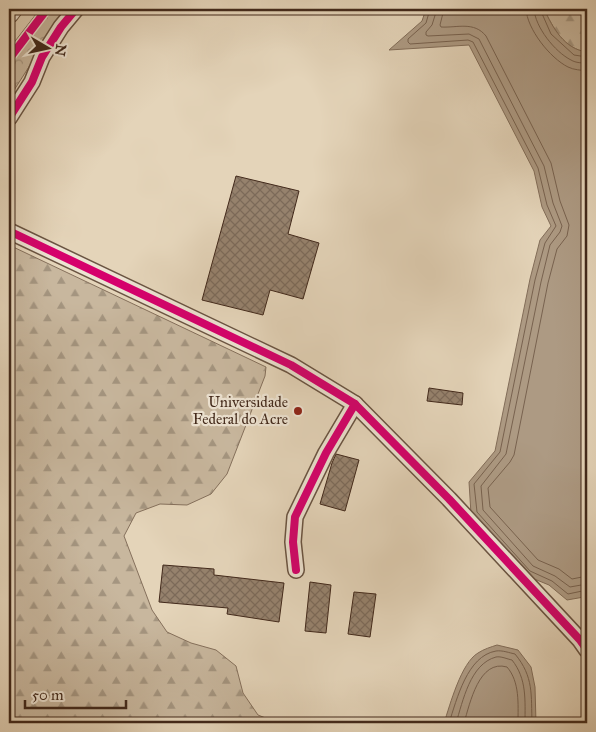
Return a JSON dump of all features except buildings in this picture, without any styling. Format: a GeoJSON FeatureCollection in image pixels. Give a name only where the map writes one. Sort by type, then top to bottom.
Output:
{"type":"FeatureCollection","features":[{"type":"Feature","properties":{"kind":"street"},"geometry":{"type":"LineString","coordinates":[[9,13],[12,9]]}},
{"type":"Feature","properties":{"kind":"street"},"geometry":{"type":"LineString","coordinates":[[9,118],[32,82],[42,57],[61,27],[76,9]]}},
{"type":"Feature","properties":{"kind":"street"},"geometry":{"type":"LineString","coordinates":[[9,231],[291,365],[355,404],[449,499],[580,640],[587,650]]}},
{"type":"Feature","properties":{"kind":"street"},"geometry":{"type":"LineString","coordinates":[[296,570],[295,516],[326,453],[355,404]]}},
{"type":"Feature","properties":{"kind":"green space"},"geometry":{"type":"Polygon","coordinates":[[[40,9],[66,9],[9,98],[9,49],[40,9]]]}},
{"type":"Feature","properties":{"kind":"green space"},"geometry":{"type":"Polygon","coordinates":[[[544,9],[587,9],[587,52],[572,47],[560,36],[544,9]]]}},
{"type":"Feature","properties":{"kind":"green space"},"geometry":{"type":"Polygon","coordinates":[[[9,245],[266,367],[265,376],[227,474],[211,494],[187,505],[160,504],[136,513],[124,536],[152,610],[167,632],[191,643],[216,650],[236,666],[243,693],[258,715],[278,723],[9,723],[9,678],[12,673],[9,657],[9,395],[14,369],[9,363],[9,245]]]}},
{"type":"Feature","properties":{"kind":"water"},"geometry":{"type":"Polygon","coordinates":[[[426,9],[544,9],[555,30],[566,42],[572,47],[587,52],[587,590],[584,597],[567,600],[549,585],[527,576],[471,514],[469,482],[495,451],[530,279],[540,240],[551,226],[542,207],[534,171],[469,45],[389,50],[422,21],[426,9]]]}},
{"type":"Feature","properties":{"kind":"water"},"geometry":{"type":"Polygon","coordinates":[[[497,645],[518,650],[531,667],[535,687],[536,723],[444,723],[457,685],[466,666],[478,653],[497,645]]]}},
{"type":"Feature","properties":{"kind":"cycle path"},"geometry":{"type":"LineString","coordinates":[[9,59],[47,9]]}},
{"type":"Feature","properties":{"kind":"cycle path"},"geometry":{"type":"LineString","coordinates":[[9,118],[32,82],[42,57],[61,27],[76,9]]}},
{"type":"Feature","properties":{"kind":"cycle path"},"geometry":{"type":"LineString","coordinates":[[9,231],[291,365],[355,404],[449,499],[580,640],[587,650]]}},
{"type":"Feature","properties":{"kind":"cycle path"},"geometry":{"type":"LineString","coordinates":[[296,570],[293,542],[295,517],[326,453],[355,404]]}},
{"type":"Feature","properties":{"kind":"place","name":"Universidade Federal do Acre"},"geometry":{"type":"Point","coordinates":[298,411]}}]}
